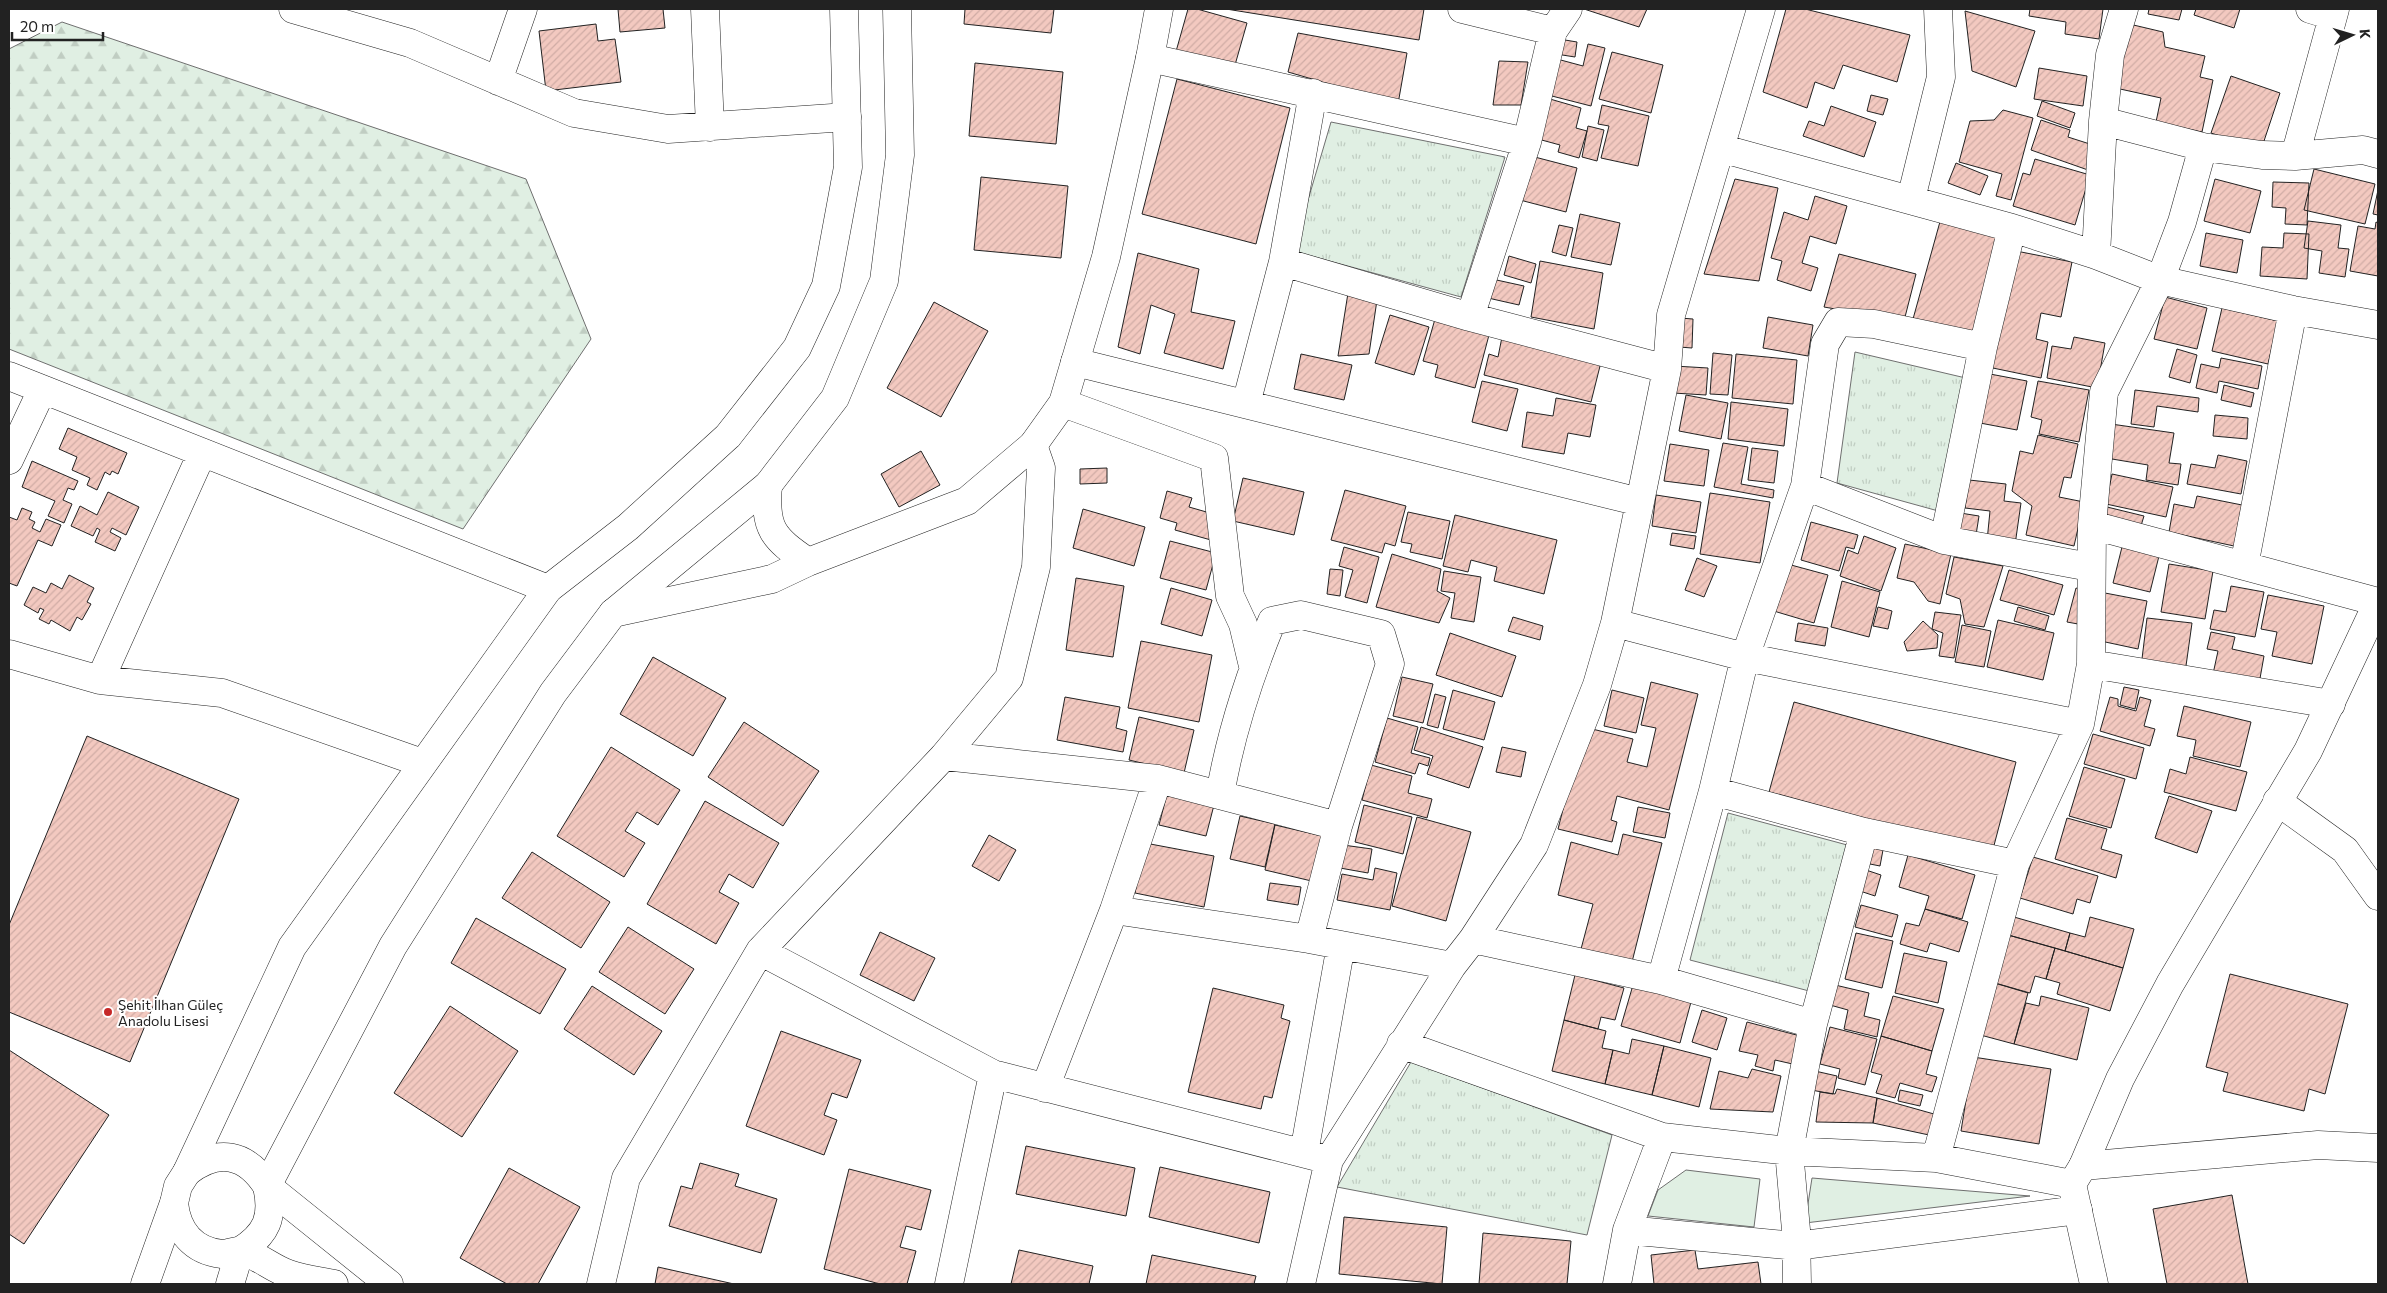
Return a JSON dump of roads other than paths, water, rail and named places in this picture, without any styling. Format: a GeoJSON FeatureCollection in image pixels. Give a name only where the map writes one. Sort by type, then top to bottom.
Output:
{"type":"FeatureCollection","features":[{"type":"Feature","properties":{"kind":"street"},"geometry":{"type":"LineString","coordinates":[[293,9],[410,43],[574,113],[668,129],[847,117]]}},
{"type":"Feature","properties":{"kind":"street"},"geometry":{"type":"LineString","coordinates":[[498,81],[523,9]]}},
{"type":"Feature","properties":{"kind":"street"},"geometry":{"type":"LineString","coordinates":[[706,9],[710,127]]}},
{"type":"Feature","properties":{"kind":"street"},"geometry":{"type":"LineString","coordinates":[[145,1284],[174,1203],[178,1186],[187,1172],[292,947],[548,589],[628,527],[728,436],[797,348],[826,286],[848,168],[844,9]]}},
{"type":"Feature","properties":{"kind":"street"},"geometry":{"type":"LineString","coordinates":[[174,1203],[176,1219],[183,1233],[194,1244],[208,1252],[224,1254],[240,1251],[253,1243],[264,1231],[270,1217],[271,1201],[268,1186],[393,946],[553,693],[613,613],[768,485],[835,398],[884,282],[900,155],[897,9]]}},
{"type":"Feature","properties":{"kind":"street"},"geometry":{"type":"LineString","coordinates":[[613,613],[772,579],[808,562],[967,501],[1033,445],[1063,404],[1106,257],[1159,9]]}},
{"type":"Feature","properties":{"kind":"street"},"geometry":{"type":"LineString","coordinates":[[1462,9],[1553,31]]}},
{"type":"Feature","properties":{"kind":"street"},"geometry":{"type":"LineString","coordinates":[[1470,317],[1527,142],[1553,31],[1568,9]]}},
{"type":"Feature","properties":{"kind":"street"},"geometry":{"type":"LineString","coordinates":[[1316,1156],[1401,1044],[1452,966],[1473,940],[1534,845],[1597,685],[1615,623],[1640,502],[1666,369],[1672,315],[1761,9]]}},
{"type":"Feature","properties":{"kind":"street"},"geometry":{"type":"LineString","coordinates":[[1911,199],[1942,77],[1938,9]]}},
{"type":"Feature","properties":{"kind":"street"},"geometry":{"type":"LineString","coordinates":[[2096,254],[2103,121],[2110,55],[2108,9]]}},
{"type":"Feature","properties":{"kind":"street"},"geometry":{"type":"LineString","coordinates":[[2110,55],[2124,9]]}},
{"type":"Feature","properties":{"kind":"street"},"geometry":{"type":"LineString","coordinates":[[2295,156],[2326,11]]}},
{"type":"Feature","properties":{"kind":"street"},"geometry":{"type":"LineString","coordinates":[[1150,58],[1527,142]]}},
{"type":"Feature","properties":{"kind":"street"},"geometry":{"type":"LineString","coordinates":[[1246,404],[1283,262],[1313,93]]}},
{"type":"Feature","properties":{"kind":"street"},"geometry":{"type":"LineString","coordinates":[[2103,121],[2204,147],[2262,155],[2295,156],[2363,150],[2378,154]]}},
{"type":"Feature","properties":{"kind":"street"},"geometry":{"type":"LineString","coordinates":[[1936,1158],[2016,864],[2080,724],[2091,664],[2090,567],[2092,525],[2104,392],[2160,280],[2182,222],[2204,147]]}},
{"type":"Feature","properties":{"kind":"street"},"geometry":{"type":"LineString","coordinates":[[1720,148],[2012,228],[2096,254],[2160,280],[2293,310],[2378,326]]}},
{"type":"Feature","properties":{"kind":"street"},"geometry":{"type":"LineString","coordinates":[[1944,540],[1983,347],[2012,228]]}},
{"type":"Feature","properties":{"kind":"street"},"geometry":{"type":"LineString","coordinates":[[1283,262],[1470,317],[1666,369]]}},
{"type":"Feature","properties":{"kind":"street"},"geometry":{"type":"LineString","coordinates":[[2244,566],[2293,310]]}},
{"type":"Feature","properties":{"kind":"street"},"geometry":{"type":"LineString","coordinates":[[1661,980],[1713,791],[1745,657],[1805,486],[1825,344],[1838,322],[1874,324],[1983,347]]}},
{"type":"Feature","properties":{"kind":"street"},"geometry":{"type":"LineString","coordinates":[[1075,362],[1640,502]]}},
{"type":"Feature","properties":{"kind":"street"},"geometry":{"type":"LineString","coordinates":[[9,376],[548,589]]}},
{"type":"Feature","properties":{"kind":"street"},"geometry":{"type":"LineString","coordinates":[[9,460],[42,390]]}},
{"type":"Feature","properties":{"kind":"street"},"geometry":{"type":"LineString","coordinates":[[1063,404],[1214,458],[1230,596],[1243,624],[1254,666]]}},
{"type":"Feature","properties":{"kind":"street"},"geometry":{"type":"LineString","coordinates":[[601,1284],[626,1178],[760,951],[944,756],[1009,678],[1036,567],[1041,468],[1033,445]]}},
{"type":"Feature","properties":{"kind":"street"},"geometry":{"type":"LineString","coordinates":[[100,680],[202,453]]}},
{"type":"Feature","properties":{"kind":"street"},"geometry":{"type":"LineString","coordinates":[[768,485],[766,512],[773,533],[791,550],[808,562]]}},
{"type":"Feature","properties":{"kind":"street"},"geometry":{"type":"LineString","coordinates":[[1805,486],[1944,540],[2090,567]]}},
{"type":"Feature","properties":{"kind":"street"},"geometry":{"type":"LineString","coordinates":[[2092,525],[2378,602],[2308,750],[2165,993],[2120,1079],[2078,1175],[2078,1210],[2094,1284]]}},
{"type":"Feature","properties":{"kind":"street"},"geometry":{"type":"LineString","coordinates":[[1220,795],[1224,772],[1254,666],[1272,621],[1301,615],[1381,634],[1390,664],[1338,826],[1309,939]]}},
{"type":"Feature","properties":{"kind":"street"},"geometry":{"type":"LineString","coordinates":[[1615,623],[1745,657],[2080,724]]}},
{"type":"Feature","properties":{"kind":"street"},"geometry":{"type":"LineString","coordinates":[[9,654],[100,680],[222,693],[422,763]]}},
{"type":"Feature","properties":{"kind":"street"},"geometry":{"type":"LineString","coordinates":[[2091,664],[2331,704]]}},
{"type":"Feature","properties":{"kind":"street"},"geometry":{"type":"LineString","coordinates":[[944,756],[1158,779],[1338,826]]}},
{"type":"Feature","properties":{"kind":"street"},"geometry":{"type":"LineString","coordinates":[[1045,1088],[1114,910],[1158,779]]}},
{"type":"Feature","properties":{"kind":"street"},"geometry":{"type":"LineString","coordinates":[[1713,791],[1864,832],[2016,864]]}},
{"type":"Feature","properties":{"kind":"street"},"geometry":{"type":"LineString","coordinates":[[2278,801],[2345,850],[2378,896]]}},
{"type":"Feature","properties":{"kind":"street"},"geometry":{"type":"LineString","coordinates":[[1796,1284],[1796,1246],[1789,1151],[1813,1024],[1864,832]]}},
{"type":"Feature","properties":{"kind":"street"},"geometry":{"type":"LineString","coordinates":[[1114,910],[1309,939],[1452,966]]}},
{"type":"Feature","properties":{"kind":"street"},"geometry":{"type":"LineString","coordinates":[[1473,940],[1661,980],[1813,1024]]}},
{"type":"Feature","properties":{"kind":"street"},"geometry":{"type":"LineString","coordinates":[[1301,1284],[1341,945]]}},
{"type":"Feature","properties":{"kind":"street"},"geometry":{"type":"LineString","coordinates":[[760,951],[993,1074],[1316,1156]]}},
{"type":"Feature","properties":{"kind":"street"},"geometry":{"type":"LineString","coordinates":[[1401,1044],[1662,1137],[1789,1151],[1936,1158],[2078,1175],[2318,1145],[2378,1148]]}},
{"type":"Feature","properties":{"kind":"street"},"geometry":{"type":"LineString","coordinates":[[949,1284],[993,1074]]}},
{"type":"Feature","properties":{"kind":"street"},"geometry":{"type":"LineString","coordinates":[[1617,1284],[1627,1230],[1662,1137]]}},
{"type":"Feature","properties":{"kind":"street"},"geometry":{"type":"LineString","coordinates":[[187,1172],[200,1162],[215,1157],[232,1157],[247,1163],[259,1173],[268,1186],[389,1284]]}},
{"type":"Feature","properties":{"kind":"street"},"geometry":{"type":"LineString","coordinates":[[1627,1230],[1796,1246],[2078,1210]]}},
{"type":"Feature","properties":{"kind":"street"},"geometry":{"type":"LineString","coordinates":[[230,1284],[240,1251]]}},
{"type":"Feature","properties":{"kind":"street"},"geometry":{"type":"LineString","coordinates":[[240,1251],[289,1274],[334,1284]]}},
{"type":"Feature","properties":{"kind":"place","name":"Şehit İlhan Güleç Anadolu Lisesi"},"geometry":{"type":"Point","coordinates":[108,1012]}}]}
